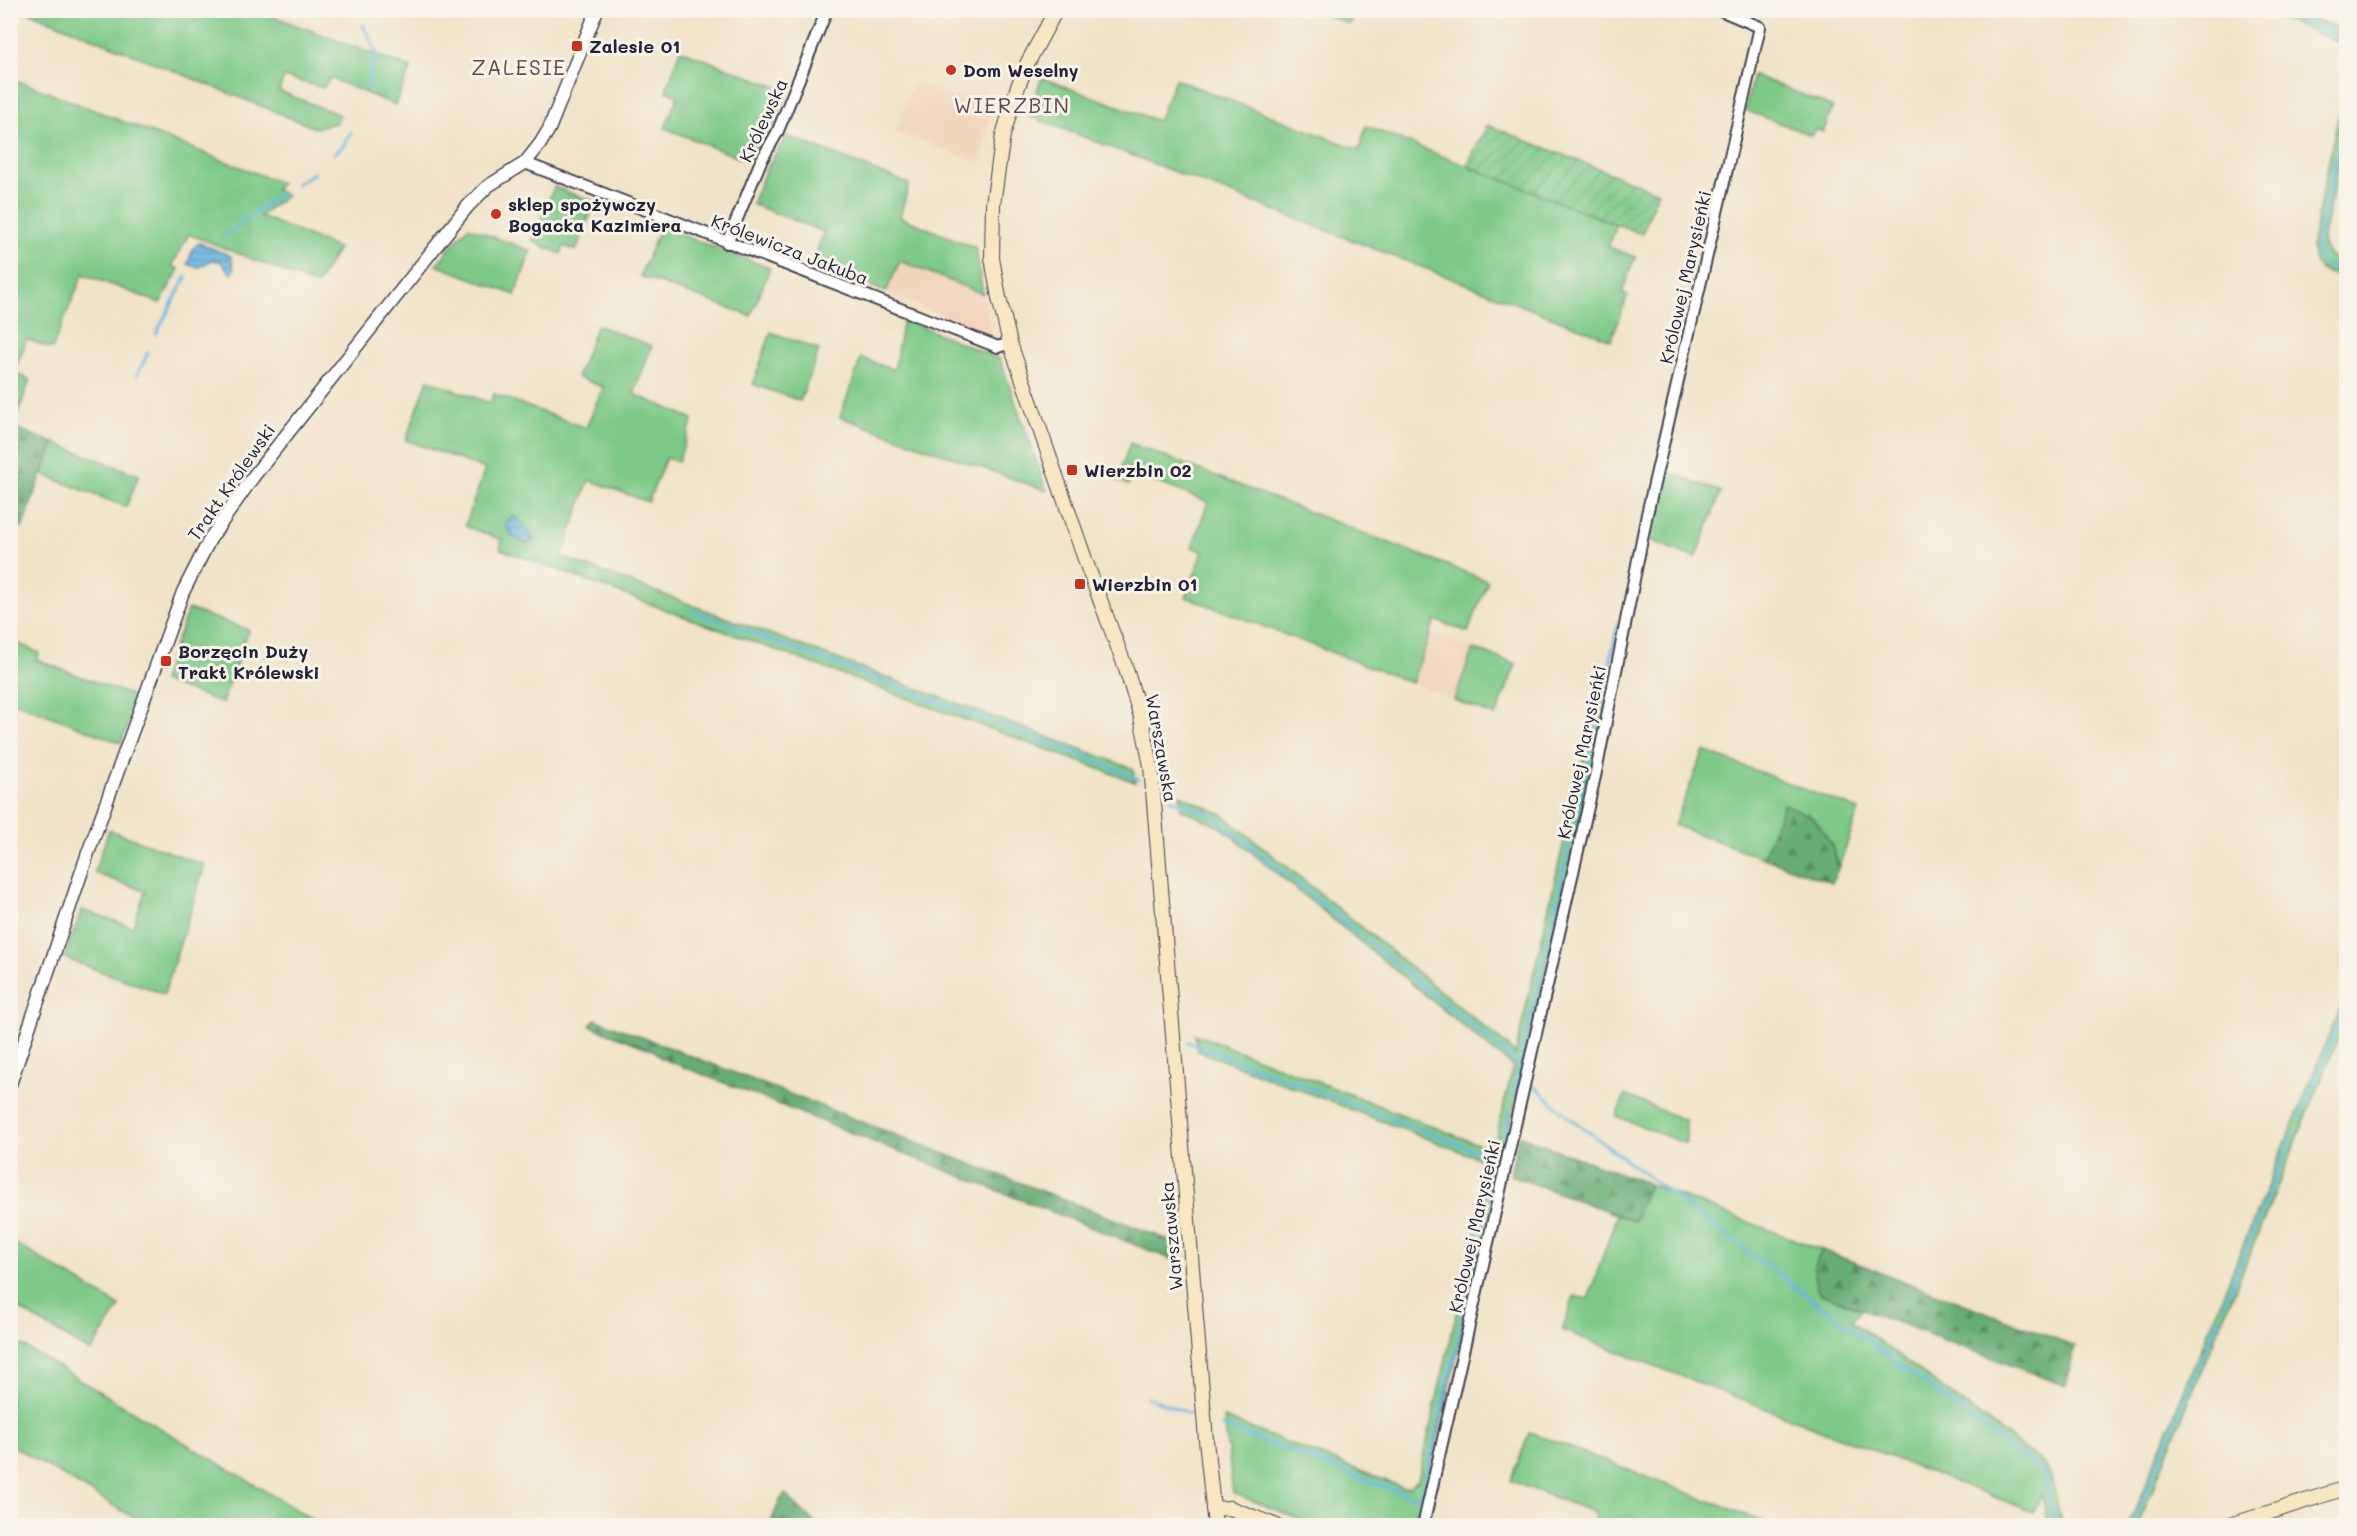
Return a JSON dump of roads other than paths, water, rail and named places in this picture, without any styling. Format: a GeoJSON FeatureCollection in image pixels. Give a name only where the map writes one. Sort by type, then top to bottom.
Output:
{"type":"FeatureCollection","features":[{"type":"Feature","properties":{"kind":"main road","name":"Warszawska"},"geometry":{"type":"LineString","coordinates":[[1056,10],[1027,64],[1017,89],[999,157],[993,204],[992,258],[1010,343],[1087,565],[1125,666],[1141,717],[1150,766],[1215,1526]]}},
{"type":"Feature","properties":{"kind":"main road"},"geometry":{"type":"LineString","coordinates":[[2227,1526],[2346,1488]]}},
{"type":"Feature","properties":{"kind":"main road"},"geometry":{"type":"LineString","coordinates":[[1213,1509],[1230,1508],[1277,1526]]}},
{"type":"Feature","properties":{"kind":"street","name":"Trakt Królewski"},"geometry":{"type":"LineString","coordinates":[[10,1084],[88,853],[183,592],[210,539],[253,477],[467,207],[488,186],[525,163],[540,144],[549,129],[597,10]]}},
{"type":"Feature","properties":{"kind":"street","name":"Królewska"},"geometry":{"type":"LineString","coordinates":[[727,243],[761,161],[777,133],[827,10]]}},
{"type":"Feature","properties":{"kind":"street","name":"Królowej Marysieńki"},"geometry":{"type":"LineString","coordinates":[[1423,1526],[1596,772],[1647,514],[1760,27],[1720,10]]}},
{"type":"Feature","properties":{"kind":"street","name":"Królewicza Jakuba"},"geometry":{"type":"LineString","coordinates":[[525,163],[998,347],[1010,343]]}},
{"type":"Feature","properties":{"kind":"water"},"geometry":{"type":"Polygon","coordinates":[[[199,243],[231,256],[234,269],[231,274],[220,261],[212,260],[198,268],[188,264],[193,248],[199,243]]]}},
{"type":"Feature","properties":{"kind":"water"},"geometry":{"type":"Polygon","coordinates":[[[513,516],[529,532],[532,541],[527,544],[513,537],[506,525],[513,516]]]}},
{"type":"Feature","properties":{"kind":"waterway"},"geometry":{"type":"LineString","coordinates":[[347,10],[355,13]]}},
{"type":"Feature","properties":{"kind":"waterway"},"geometry":{"type":"LineString","coordinates":[[2275,10],[2346,39]]}},
{"type":"Feature","properties":{"kind":"waterway"},"geometry":{"type":"LineString","coordinates":[[363,25],[376,51],[366,89]]}},
{"type":"Feature","properties":{"kind":"waterway"},"geometry":{"type":"LineString","coordinates":[[2346,117],[2316,246],[2317,253],[2323,262],[2346,273]]}},
{"type":"Feature","properties":{"kind":"waterway"},"geometry":{"type":"LineString","coordinates":[[334,154],[343,146],[351,132]]}},
{"type":"Feature","properties":{"kind":"waterway"},"geometry":{"type":"LineString","coordinates":[[296,184],[314,173]]}},
{"type":"Feature","properties":{"kind":"waterway"},"geometry":{"type":"LineString","coordinates":[[224,236],[281,194]]}},
{"type":"Feature","properties":{"kind":"waterway"},"geometry":{"type":"LineString","coordinates":[[156,334],[186,277]]}},
{"type":"Feature","properties":{"kind":"waterway"},"geometry":{"type":"LineString","coordinates":[[137,375],[148,353]]}},
{"type":"Feature","properties":{"kind":"waterway"},"geometry":{"type":"LineString","coordinates":[[692,611],[1090,758],[1138,779]]}},
{"type":"Feature","properties":{"kind":"waterway"},"geometry":{"type":"LineString","coordinates":[[1606,682],[1618,622]]}},
{"type":"Feature","properties":{"kind":"waterway"},"geometry":{"type":"LineString","coordinates":[[1513,1096],[1602,701]]}},
{"type":"Feature","properties":{"kind":"waterway"},"geometry":{"type":"LineString","coordinates":[[1170,799],[1209,814],[1222,823],[1506,1053],[1519,1068]]}},
{"type":"Feature","properties":{"kind":"waterway"},"geometry":{"type":"LineString","coordinates":[[2300,1117],[2346,1005]]}},
{"type":"Feature","properties":{"kind":"waterway"},"geometry":{"type":"LineString","coordinates":[[1188,1042],[1498,1159]]}},
{"type":"Feature","properties":{"kind":"waterway"},"geometry":{"type":"LineString","coordinates":[[1534,1086],[1566,1115],[2044,1473],[2056,1526]]}},
{"type":"Feature","properties":{"kind":"waterway"},"geometry":{"type":"LineString","coordinates":[[1222,1426],[1412,1497],[1419,1497],[1425,1482],[1510,1112]]}},
{"type":"Feature","properties":{"kind":"waterway"},"geometry":{"type":"LineString","coordinates":[[2223,1306],[2293,1133]]}},
{"type":"Feature","properties":{"kind":"waterway"},"geometry":{"type":"LineString","coordinates":[[2132,1526],[2219,1317]]}},
{"type":"Feature","properties":{"kind":"waterway"},"geometry":{"type":"LineString","coordinates":[[1147,1397],[1191,1414]]}},
{"type":"Feature","properties":{"kind":"place","name":"Zalesie 01"},"geometry":{"type":"Point","coordinates":[577,46]}},
{"type":"Feature","properties":{"kind":"place","name":"Dom Weselny"},"geometry":{"type":"Point","coordinates":[951,70]}},
{"type":"Feature","properties":{"kind":"place","name":"sklep spożywczy Bogacka Kazimiera"},"geometry":{"type":"Point","coordinates":[496,214]}},
{"type":"Feature","properties":{"kind":"place","name":"Wierzbin 02"},"geometry":{"type":"Point","coordinates":[1072,470]}},
{"type":"Feature","properties":{"kind":"place","name":"Wierzbin 01"},"geometry":{"type":"Point","coordinates":[1080,584]}},
{"type":"Feature","properties":{"kind":"place","name":"Borzęcin Duży Trakt Królewski"},"geometry":{"type":"Point","coordinates":[166,661]}},
{"type":"Feature","properties":{"kind":"district","name":"ZALESIE"},"geometry":{"type":"Point","coordinates":[519,66]}},
{"type":"Feature","properties":{"kind":"district","name":"WIERZBIN"},"geometry":{"type":"Point","coordinates":[1012,104]}}]}
